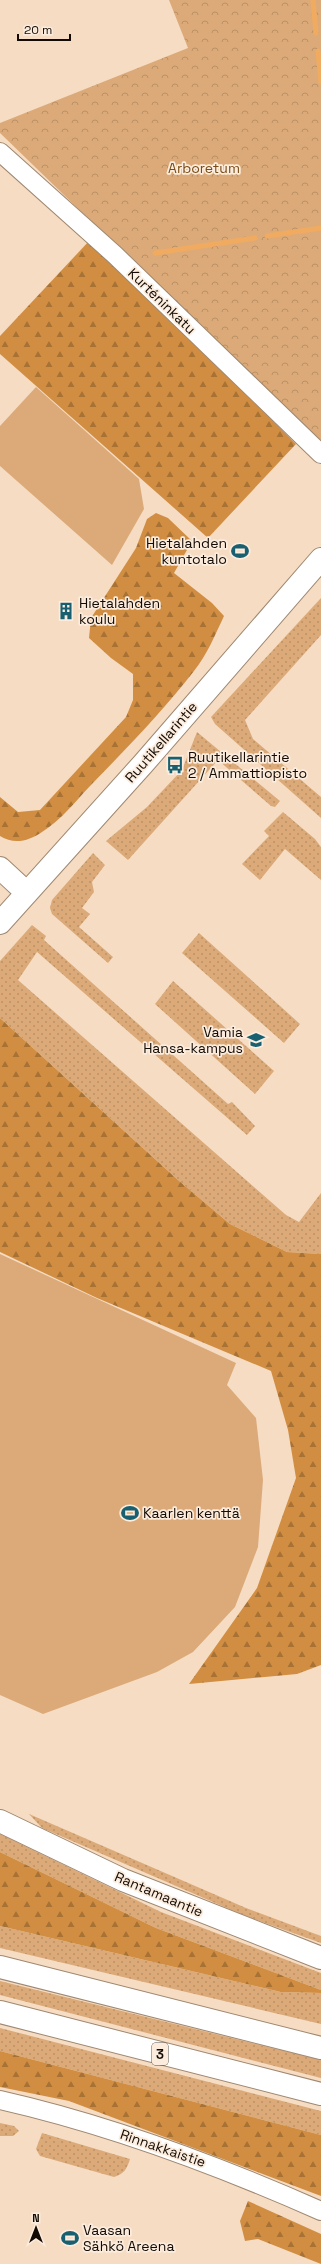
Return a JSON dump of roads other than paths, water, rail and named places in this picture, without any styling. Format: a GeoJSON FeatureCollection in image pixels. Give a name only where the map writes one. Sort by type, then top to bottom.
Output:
{"type":"FeatureCollection","features":[{"type":"Feature","properties":{"kind":"main road","name":"Ruutikellarintie"},"geometry":{"type":"LineString","coordinates":[[0,923],[321,559]]}},
{"type":"Feature","properties":{"kind":"main road"},"geometry":{"type":"LineString","coordinates":[[0,868],[27,893]]}},
{"type":"Feature","properties":{"kind":"main road","name":"Rantamaantie"},"geometry":{"type":"LineString","coordinates":[[0,1821],[123,1880],[321,1958]]}},
{"type":"Feature","properties":{"kind":"main road"},"geometry":{"type":"LineString","coordinates":[[0,1967],[321,2048]]}},
{"type":"Feature","properties":{"kind":"main road","name":"3"},"geometry":{"type":"LineString","coordinates":[[0,2012],[321,2094]]}},
{"type":"Feature","properties":{"kind":"street","name":"Kurténinkatu"},"geometry":{"type":"LineString","coordinates":[[0,152],[115,255],[321,454]]}},
{"type":"Feature","properties":{"kind":"street","name":"Rinnakkaistie"},"geometry":{"type":"LineString","coordinates":[[0,2100],[63,2114],[227,2170],[321,2210]]}},
{"type":"Feature","properties":{"kind":"waterway"},"geometry":{"type":"LineString","coordinates":[[313,0],[316,33]]}},
{"type":"Feature","properties":{"kind":"waterway"},"geometry":{"type":"LineString","coordinates":[[318,51],[321,82]]}},
{"type":"Feature","properties":{"kind":"waterway"},"geometry":{"type":"LineString","coordinates":[[267,236],[321,228]]}},
{"type":"Feature","properties":{"kind":"waterway"},"geometry":{"type":"LineString","coordinates":[[155,253],[255,238]]}},
{"type":"Feature","properties":{"kind":"place","name":"Hietalahden kuntotalo"},"geometry":{"type":"Point","coordinates":[240,551]}},
{"type":"Feature","properties":{"kind":"place","name":"Hietalahden koulu"},"geometry":{"type":"Point","coordinates":[66,611]}},
{"type":"Feature","properties":{"kind":"place","name":"Ruutikellarintie 2 / Ammattiopisto"},"geometry":{"type":"Point","coordinates":[175,765]}},
{"type":"Feature","properties":{"kind":"place","name":"Vamia Hansa-kampus"},"geometry":{"type":"Point","coordinates":[256,1040]}},
{"type":"Feature","properties":{"kind":"place","name":"Kaarlen kenttä"},"geometry":{"type":"Point","coordinates":[130,1513]}},
{"type":"Feature","properties":{"kind":"place","name":"Vaasan Sähkö Areena"},"geometry":{"type":"Point","coordinates":[70,2238]}},
{"type":"Feature","properties":{"kind":"park label","name":"Arboretum"},"geometry":{"type":"Point","coordinates":[204,168]}}]}
